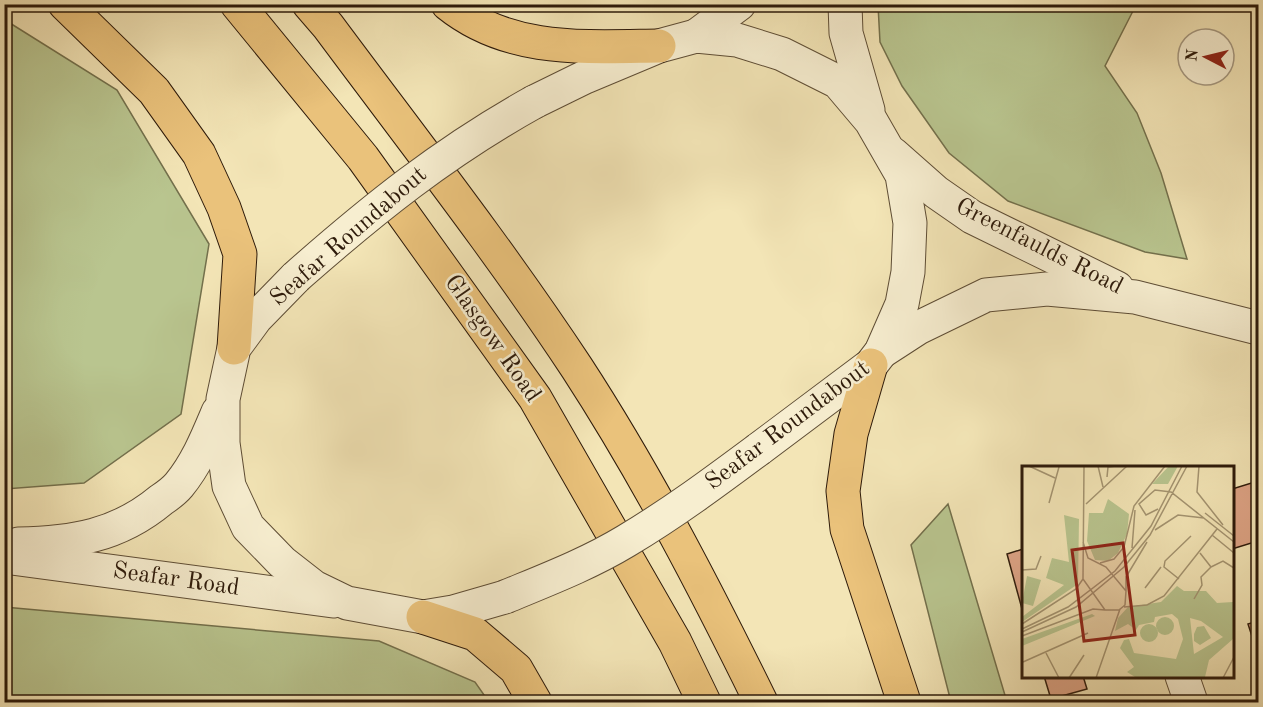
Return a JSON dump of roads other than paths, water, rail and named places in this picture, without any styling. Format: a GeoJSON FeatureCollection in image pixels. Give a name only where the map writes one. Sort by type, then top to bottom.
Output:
{"type":"FeatureCollection","features":[{"type":"Feature","properties":{"kind":"main road"},"geometry":{"type":"LineString","coordinates":[[65,4],[154,91],[199,154],[224,207],[240,254],[234,348]]}},
{"type":"Feature","properties":{"kind":"main road","name":"Glasgow Road"},"geometry":{"type":"LineString","coordinates":[[237,4],[363,158],[535,398],[675,642],[704,702]]}},
{"type":"Feature","properties":{"kind":"main road"},"geometry":{"type":"LineString","coordinates":[[309,4],[328,26],[524,291],[577,369],[629,453],[690,562],[761,702]]}},
{"type":"Feature","properties":{"kind":"main road"},"geometry":{"type":"LineString","coordinates":[[448,4],[463,17],[501,35],[536,43],[588,47],[658,46]]}},
{"type":"Feature","properties":{"kind":"main road"},"geometry":{"type":"LineString","coordinates":[[876,358],[851,434],[843,491],[847,530],[904,702]]}},
{"type":"Feature","properties":{"kind":"main road"},"geometry":{"type":"LineString","coordinates":[[423,617],[475,634],[516,669],[535,702]]}},
{"type":"Feature","properties":{"kind":"street"},"geometry":{"type":"LineString","coordinates":[[696,36],[739,4]]}},
{"type":"Feature","properties":{"kind":"street"},"geometry":{"type":"LineString","coordinates":[[845,4],[846,33],[871,121]]}},
{"type":"Feature","properties":{"kind":"street","name":"Seafar Roundabout"},"geometry":{"type":"LineString","coordinates":[[696,36],[737,40],[782,54],[838,82],[871,121],[902,175],[910,223],[908,272],[902,304],[876,358],[759,449],[678,508],[624,542],[562,573],[505,597],[453,612],[423,617],[347,603],[314,587],[282,562],[248,527],[229,486],[223,443],[224,399],[234,348],[256,318],[296,277],[403,186],[457,148],[534,102],[658,46],[696,36]]}},
{"type":"Feature","properties":{"kind":"street","name":"Greenfaulds Road"},"geometry":{"type":"LineString","coordinates":[[888,150],[936,192],[972,216],[1135,297]]}},
{"type":"Feature","properties":{"kind":"street","name":"Greenfaulds Road"},"geometry":{"type":"LineString","coordinates":[[876,358],[918,328],[986,295],[1047,289],[1135,297],[1258,328]]}},
{"type":"Feature","properties":{"kind":"street","name":"Seafar Road"},"geometry":{"type":"LineString","coordinates":[[4,544],[56,543],[106,533],[145,514],[178,487],[202,450],[224,399]]}},
{"type":"Feature","properties":{"kind":"street","name":"Seafar Road"},"geometry":{"type":"LineString","coordinates":[[4,557],[347,603]]}},
{"type":"Feature","properties":{"kind":"street"},"geometry":{"type":"LineString","coordinates":[[1183,677],[1191,702]]}}]}
